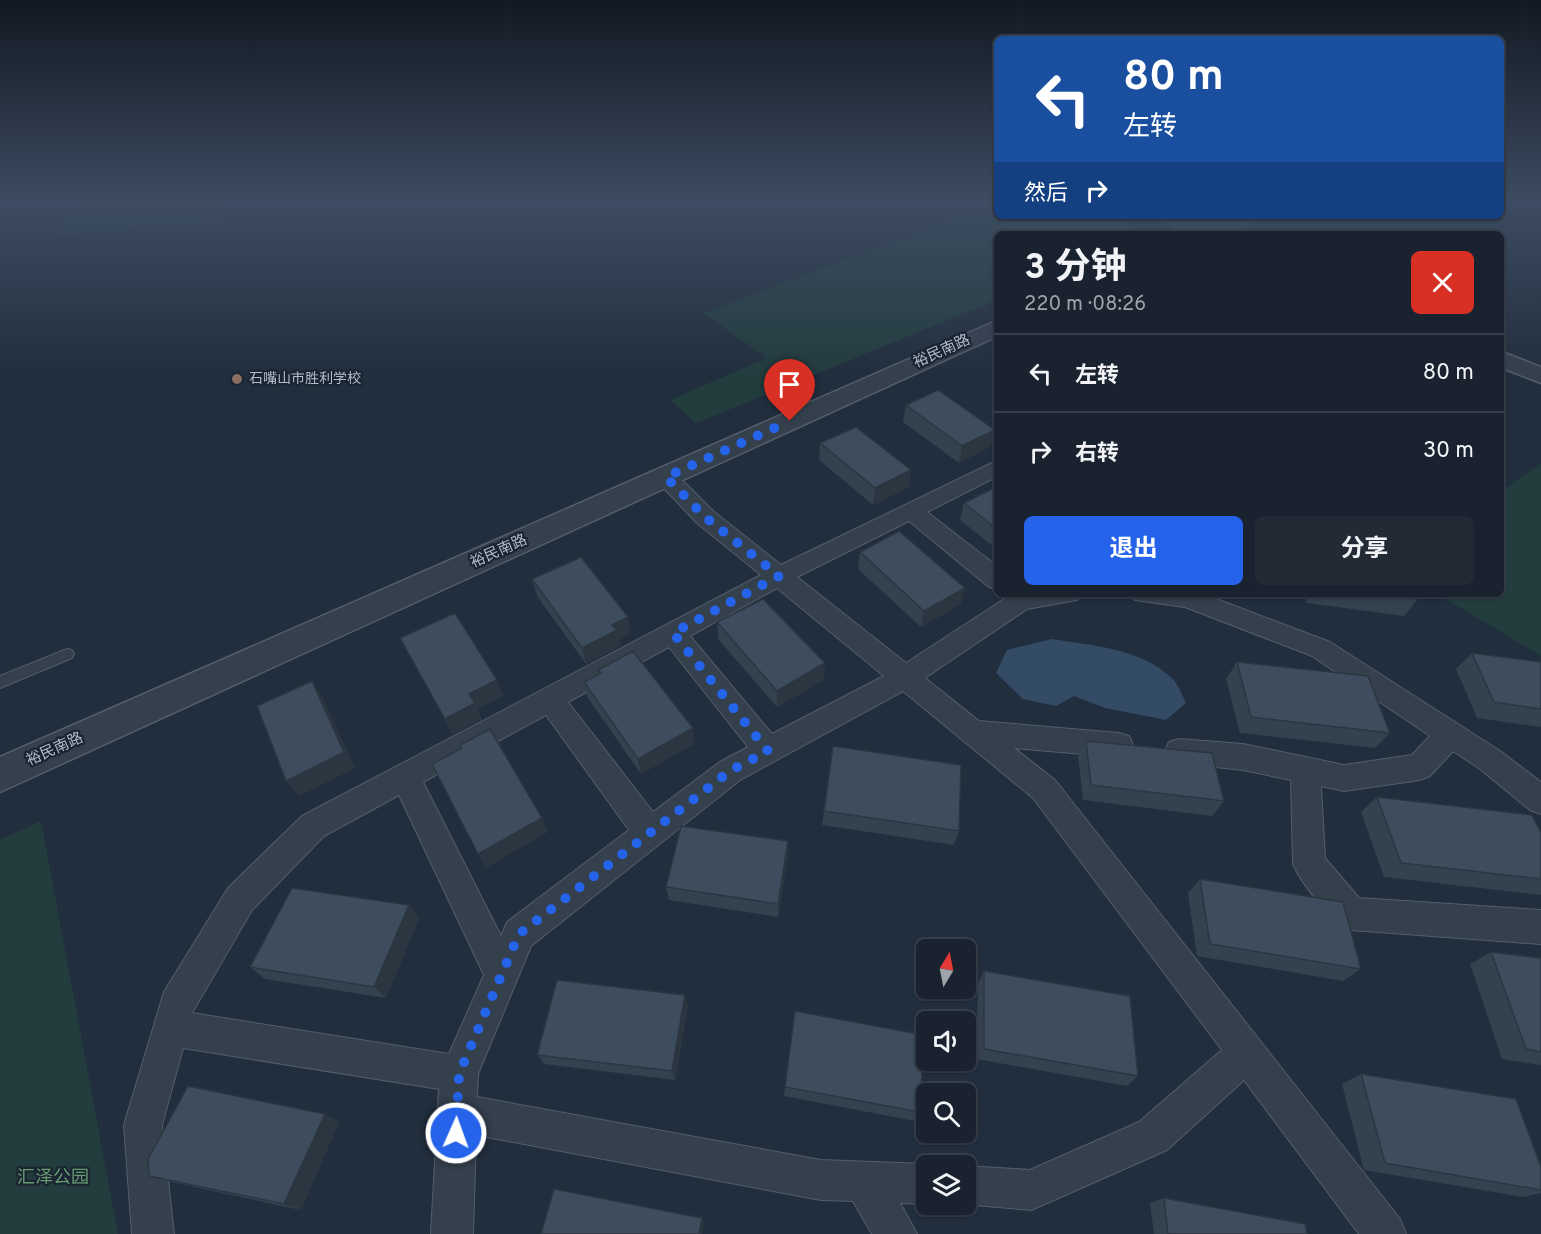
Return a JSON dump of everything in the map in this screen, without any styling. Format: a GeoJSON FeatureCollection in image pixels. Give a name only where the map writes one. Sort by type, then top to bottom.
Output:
{"type":"FeatureCollection","features":[{"type":"Feature","properties":{"kind":"street","name":"裕民南路"},"geometry":{"type":"LineString","coordinates":[[0,775],[994,329]]}},
{"type":"Feature","properties":{"kind":"street"},"geometry":{"type":"LineString","coordinates":[[1504,360],[1541,376]]}},
{"type":"Feature","properties":{"kind":"street"},"geometry":{"type":"LineString","coordinates":[[153,1234],[143,1125],[177,1005],[240,899],[313,826],[779,576],[994,469]]}},
{"type":"Feature","properties":{"kind":"street"},"geometry":{"type":"LineString","coordinates":[[666,477],[705,517],[1044,789],[1384,1234]]}},
{"type":"Feature","properties":{"kind":"street"},"geometry":{"type":"LineString","coordinates":[[910,511],[994,578]]}},
{"type":"Feature","properties":{"kind":"street"},"geometry":{"type":"LineString","coordinates":[[452,1234],[459,1074],[519,934],[730,771],[905,677],[1017,597]]}},
{"type":"Feature","properties":{"kind":"street"},"geometry":{"type":"LineString","coordinates":[[1176,597],[1187,598],[1321,649],[1490,760],[1541,800]]}},
{"type":"Feature","properties":{"kind":"street"},"geometry":{"type":"LineString","coordinates":[[673,633],[768,751]]}},
{"type":"Feature","properties":{"kind":"street"},"geometry":{"type":"LineString","coordinates":[[550,699],[650,833]]}},
{"type":"Feature","properties":{"kind":"street"},"geometry":{"type":"LineString","coordinates":[[973,732],[1243,757],[1344,778],[1420,767],[1450,734]]}},
{"type":"Feature","properties":{"kind":"street"},"geometry":{"type":"LineString","coordinates":[[1305,770],[1309,864],[1351,914],[1541,927]]}},
{"type":"Feature","properties":{"kind":"street"},"geometry":{"type":"LineString","coordinates":[[405,777],[501,975]]}},
{"type":"Feature","properties":{"kind":"street"},"geometry":{"type":"LineString","coordinates":[[171,1028],[459,1074]]}},
{"type":"Feature","properties":{"kind":"street"},"geometry":{"type":"LineString","coordinates":[[976,1187],[1031,1190],[1153,1136],[1247,1053]]}},
{"type":"Feature","properties":{"kind":"street"},"geometry":{"type":"LineString","coordinates":[[457,1112],[821,1180],[916,1183]]}},
{"type":"Feature","properties":{"kind":"street"},"geometry":{"type":"LineString","coordinates":[[863,1181],[896,1234]]}},
{"type":"Feature","properties":{"kind":"lane"},"geometry":{"type":"LineString","coordinates":[[0,682],[67,654]]}},
{"type":"Feature","properties":{"kind":"green space"},"geometry":{"type":"Polygon","coordinates":[[[846,260],[994,260],[994,301],[696,423],[670,400],[767,358],[703,313],[846,260]]]}},
{"type":"Feature","properties":{"kind":"green space"},"geometry":{"type":"Polygon","coordinates":[[[1541,463],[1541,656],[1442,597],[1504,597],[1504,490],[1541,463]]]}},
{"type":"Feature","properties":{"kind":"green space","name":"汇泽公园"},"geometry":{"type":"Polygon","coordinates":[[[41,821],[118,1234],[0,1234],[0,840],[41,821]]]}},
{"type":"Feature","properties":{"kind":"water"},"geometry":{"type":"Polygon","coordinates":[[[1052,639],[1115,650],[1145,660],[1172,678],[1186,703],[1166,720],[1105,708],[1074,696],[1056,706],[1023,699],[996,673],[1007,650],[1052,639]]]}},
{"type":"Feature","properties":{"kind":"building"},"geometry":{"type":"Polygon","coordinates":[[[938,390],[994,430],[962,446],[906,405],[938,390]]]}},
{"type":"Feature","properties":{"kind":"building"},"geometry":{"type":"Polygon","coordinates":[[[856,427],[911,470],[875,488],[820,443],[856,427]]]}},
{"type":"Feature","properties":{"kind":"building"},"geometry":{"type":"Polygon","coordinates":[[[994,488],[994,527],[964,503],[994,488]]]}},
{"type":"Feature","properties":{"kind":"building"},"geometry":{"type":"Polygon","coordinates":[[[899,531],[965,588],[924,611],[860,552],[899,531]]]}},
{"type":"Feature","properties":{"kind":"building"},"geometry":{"type":"Polygon","coordinates":[[[581,557],[628,617],[612,625],[617,630],[582,648],[532,579],[581,557]]]}},
{"type":"Feature","properties":{"kind":"building"},"geometry":{"type":"Polygon","coordinates":[[[763,599],[825,663],[777,691],[717,622],[763,599]]]}},
{"type":"Feature","properties":{"kind":"building"},"geometry":{"type":"Polygon","coordinates":[[[455,613],[497,680],[469,694],[475,703],[445,719],[400,638],[455,613]]]}},
{"type":"Feature","properties":{"kind":"building"},"geometry":{"type":"Polygon","coordinates":[[[633,651],[693,728],[638,759],[584,682],[601,673],[598,670],[633,651]]]}},
{"type":"Feature","properties":{"kind":"building"},"geometry":{"type":"Polygon","coordinates":[[[1472,653],[1541,662],[1541,709],[1494,702],[1472,653]]]}},
{"type":"Feature","properties":{"kind":"building"},"geometry":{"type":"Polygon","coordinates":[[[1237,662],[1368,676],[1390,733],[1251,717],[1237,662]]]}},
{"type":"Feature","properties":{"kind":"building"},"geometry":{"type":"Polygon","coordinates":[[[312,681],[344,752],[286,781],[257,706],[312,681]]]}},
{"type":"Feature","properties":{"kind":"building"},"geometry":{"type":"Polygon","coordinates":[[[490,729],[542,818],[478,854],[432,764],[462,748],[460,745],[490,729]]]}},
{"type":"Feature","properties":{"kind":"building"},"geometry":{"type":"Polygon","coordinates":[[[1086,741],[1212,753],[1224,801],[1091,785],[1086,741]]]}},
{"type":"Feature","properties":{"kind":"building"},"geometry":{"type":"Polygon","coordinates":[[[833,746],[961,765],[959,831],[824,811],[833,746]]]}},
{"type":"Feature","properties":{"kind":"building"},"geometry":{"type":"Polygon","coordinates":[[[1377,797],[1532,815],[1541,833],[1541,879],[1401,863],[1377,797]]]}},
{"type":"Feature","properties":{"kind":"building"},"geometry":{"type":"Polygon","coordinates":[[[681,826],[788,841],[778,904],[666,887],[681,826]]]}},
{"type":"Feature","properties":{"kind":"building"},"geometry":{"type":"Polygon","coordinates":[[[1200,879],[1343,902],[1361,969],[1210,944],[1200,879]]]}},
{"type":"Feature","properties":{"kind":"building"},"geometry":{"type":"Polygon","coordinates":[[[292,888],[409,905],[374,987],[250,967],[292,888]]]}},
{"type":"Feature","properties":{"kind":"building"},"geometry":{"type":"Polygon","coordinates":[[[1491,952],[1541,958],[1541,1052],[1526,1049],[1491,952]]]}},
{"type":"Feature","properties":{"kind":"building"},"geometry":{"type":"Polygon","coordinates":[[[984,971],[1130,996],[1138,1076],[984,1049],[984,971]]]}},
{"type":"Feature","properties":{"kind":"building"},"geometry":{"type":"Polygon","coordinates":[[[557,980],[685,995],[672,1071],[537,1055],[557,980]]]}},
{"type":"Feature","properties":{"kind":"building"},"geometry":{"type":"Polygon","coordinates":[[[795,1011],[916,1034],[916,1071],[922,1071],[922,1083],[916,1083],[916,1111],[785,1087],[795,1011]]]}},
{"type":"Feature","properties":{"kind":"building"},"geometry":{"type":"Polygon","coordinates":[[[1361,1074],[1516,1099],[1541,1167],[1541,1190],[1385,1163],[1361,1074]]]}},
{"type":"Feature","properties":{"kind":"building"},"geometry":{"type":"Polygon","coordinates":[[[188,1086],[325,1114],[284,1204],[149,1176],[148,1159],[188,1086]]]}},
{"type":"Feature","properties":{"kind":"building"},"geometry":{"type":"Polygon","coordinates":[[[554,1189],[702,1218],[699,1234],[541,1234],[554,1189]]]}},
{"type":"Feature","properties":{"kind":"building"},"geometry":{"type":"Polygon","coordinates":[[[1164,1198],[1305,1224],[1307,1234],[1168,1234],[1164,1198]]]}},
{"type":"Feature","properties":{"kind":"place","name":"石嘴山市胜利学校"},"geometry":{"type":"Point","coordinates":[237,379]}},
{"type":"Feature","properties":{"kind":"route"},"geometry":{"type":"LineString","coordinates":[[456,1133],[459,1074],[519,934],[730,771],[768,751],[673,633],[779,576],[705,517],[666,477],[790,421]]}}]}
